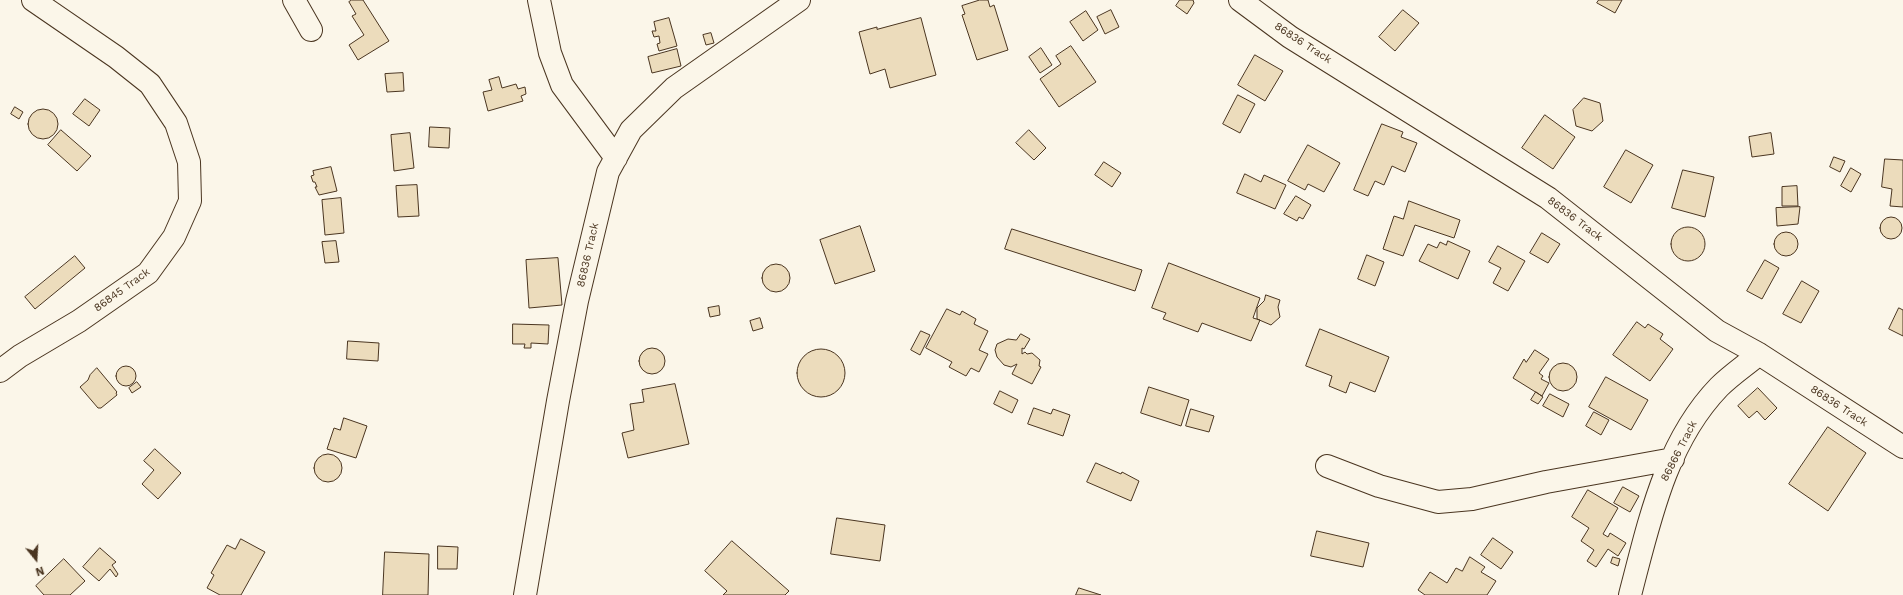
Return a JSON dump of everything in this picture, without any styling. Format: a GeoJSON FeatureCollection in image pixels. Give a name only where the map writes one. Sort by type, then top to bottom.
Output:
{"type":"FeatureCollection","features":[{"type":"Feature","properties":{"kind":"street","name":"86845 Track"},"geometry":{"type":"LineString","coordinates":[[0,371],[20,356],[79,321],[148,273],[174,237],[190,201],[189,162],[176,123],[150,84],[116,57],[33,0]]}},
{"type":"Feature","properties":{"kind":"street"},"geometry":{"type":"LineString","coordinates":[[294,0],[311,30]]}},
{"type":"Feature","properties":{"kind":"street"},"geometry":{"type":"LineString","coordinates":[[539,0],[550,53],[562,85],[616,158]]}},
{"type":"Feature","properties":{"kind":"street","name":"86836 Track"},"geometry":{"type":"LineString","coordinates":[[525,595],[558,401],[577,301],[608,172],[631,130],[674,88],[799,0]]}},
{"type":"Feature","properties":{"kind":"street","name":"86836 Track"},"geometry":{"type":"LineString","coordinates":[[1240,0],[1290,37],[1548,198],[1717,331],[1759,354],[1903,447]]}},
{"type":"Feature","properties":{"kind":"street","name":"86866 Track"},"geometry":{"type":"LineString","coordinates":[[1630,595],[1665,474],[1689,426],[1719,387],[1759,354]]}},
{"type":"Feature","properties":{"kind":"street"},"geometry":{"type":"LineString","coordinates":[[1327,466],[1379,486],[1438,502],[1472,499],[1546,482],[1673,459]]}},
{"type":"Feature","properties":{"kind":"building"},"geometry":{"type":"Polygon","coordinates":[[[352,0],[363,0],[389,41],[358,60],[349,45],[364,35],[352,16],[356,14],[349,2],[352,0]]]}},
{"type":"Feature","properties":{"kind":"building"},"geometry":{"type":"Polygon","coordinates":[[[980,0],[988,0],[990,7],[994,5],[1008,50],[977,60],[962,15],[965,14],[962,6],[980,0]]]}},
{"type":"Feature","properties":{"kind":"building"},"geometry":{"type":"Polygon","coordinates":[[[1180,0],[1193,0],[1194,3],[1187,14],[1176,6],[1180,0]]]}},
{"type":"Feature","properties":{"kind":"building"},"geometry":{"type":"Polygon","coordinates":[[[1599,0],[1622,0],[1615,13],[1597,3],[1599,0]]]}},
{"type":"Feature","properties":{"kind":"building"},"geometry":{"type":"Polygon","coordinates":[[[1111,10],[1119,27],[1105,34],[1097,17],[1111,10]]]}},
{"type":"Feature","properties":{"kind":"building"},"geometry":{"type":"Polygon","coordinates":[[[1403,10],[1419,23],[1395,51],[1379,37],[1403,10]]]}},
{"type":"Feature","properties":{"kind":"building"},"geometry":{"type":"Polygon","coordinates":[[[1086,11],[1098,30],[1083,41],[1070,22],[1086,11]]]}},
{"type":"Feature","properties":{"kind":"building"},"geometry":{"type":"Polygon","coordinates":[[[669,18],[677,46],[659,51],[657,44],[660,43],[659,36],[654,37],[652,31],[656,31],[654,22],[669,18]]]}},
{"type":"Feature","properties":{"kind":"building"},"geometry":{"type":"Polygon","coordinates":[[[921,18],[936,75],[890,88],[885,69],[870,74],[859,32],[921,18]]]}},
{"type":"Feature","properties":{"kind":"building"},"geometry":{"type":"Polygon","coordinates":[[[711,33],[714,43],[706,45],[703,35],[711,33]]]}},
{"type":"Feature","properties":{"kind":"building"},"geometry":{"type":"Polygon","coordinates":[[[1071,46],[1096,82],[1059,107],[1040,79],[1061,64],[1056,56],[1071,46]]]}},
{"type":"Feature","properties":{"kind":"building"},"geometry":{"type":"Polygon","coordinates":[[[1041,48],[1052,65],[1040,73],[1029,57],[1041,48]]]}},
{"type":"Feature","properties":{"kind":"building"},"geometry":{"type":"Polygon","coordinates":[[[677,49],[681,66],[652,73],[648,57],[677,49]]]}},
{"type":"Feature","properties":{"kind":"building"},"geometry":{"type":"Polygon","coordinates":[[[1255,55],[1283,71],[1265,101],[1238,85],[1255,55]]]}},
{"type":"Feature","properties":{"kind":"building"},"geometry":{"type":"Polygon","coordinates":[[[403,73],[404,91],[387,92],[385,74],[403,73]]]}},
{"type":"Feature","properties":{"kind":"building"},"geometry":{"type":"Polygon","coordinates":[[[499,77],[502,88],[516,84],[518,89],[525,87],[526,94],[521,96],[523,101],[488,111],[483,92],[492,90],[489,80],[499,77]]]}},
{"type":"Feature","properties":{"kind":"building"},"geometry":{"type":"Polygon","coordinates":[[[1238,95],[1255,104],[1240,133],[1223,124],[1238,95]]]}},
{"type":"Feature","properties":{"kind":"building"},"geometry":{"type":"Polygon","coordinates":[[[1584,98],[1600,103],[1603,121],[1592,131],[1576,126],[1573,110],[1584,98]]]}},
{"type":"Feature","properties":{"kind":"building"},"geometry":{"type":"Polygon","coordinates":[[[85,99],[100,110],[89,126],[73,114],[85,99]]]}},
{"type":"Feature","properties":{"kind":"building"},"geometry":{"type":"Polygon","coordinates":[[[15,107],[23,112],[19,119],[11,114],[15,107]]]}},
{"type":"Feature","properties":{"kind":"building"},"geometry":{"type":"Polygon","coordinates":[[[43,109],[53,114],[58,124],[53,134],[43,139],[33,134],[28,124],[33,114],[43,109]]]}},
{"type":"Feature","properties":{"kind":"building"},"geometry":{"type":"Polygon","coordinates":[[[1545,115],[1575,137],[1553,169],[1522,148],[1545,115]]]}},
{"type":"Feature","properties":{"kind":"building"},"geometry":{"type":"Polygon","coordinates":[[[1382,124],[1403,132],[1401,137],[1417,143],[1405,172],[1392,166],[1384,185],[1375,181],[1368,196],[1354,190],[1382,124]]]}},
{"type":"Feature","properties":{"kind":"building"},"geometry":{"type":"Polygon","coordinates":[[[430,127],[450,128],[449,148],[429,147],[430,127]]]}},
{"type":"Feature","properties":{"kind":"building"},"geometry":{"type":"Polygon","coordinates":[[[61,130],[91,156],[77,171],[48,145],[61,130]]]}},
{"type":"Feature","properties":{"kind":"building"},"geometry":{"type":"Polygon","coordinates":[[[1029,130],[1046,148],[1034,160],[1016,143],[1029,130]]]}},
{"type":"Feature","properties":{"kind":"building"},"geometry":{"type":"Polygon","coordinates":[[[410,133],[414,168],[394,171],[391,135],[410,133]]]}},
{"type":"Feature","properties":{"kind":"building"},"geometry":{"type":"Polygon","coordinates":[[[1771,133],[1774,154],[1752,157],[1749,137],[1771,133]]]}},
{"type":"Feature","properties":{"kind":"building"},"geometry":{"type":"Polygon","coordinates":[[[1308,145],[1340,163],[1324,192],[1308,184],[1305,190],[1288,181],[1308,145]]]}},
{"type":"Feature","properties":{"kind":"building"},"geometry":{"type":"Polygon","coordinates":[[[1626,150],[1653,165],[1631,203],[1604,187],[1626,150]]]}},
{"type":"Feature","properties":{"kind":"building"},"geometry":{"type":"Polygon","coordinates":[[[1834,157],[1845,161],[1840,172],[1830,167],[1834,157]]]}},
{"type":"Feature","properties":{"kind":"building"},"geometry":{"type":"Polygon","coordinates":[[[1885,159],[1903,160],[1903,207],[1890,206],[1892,189],[1882,187],[1885,159]]]}},
{"type":"Feature","properties":{"kind":"building"},"geometry":{"type":"Polygon","coordinates":[[[1104,162],[1121,173],[1112,187],[1095,175],[1104,162]]]}},
{"type":"Feature","properties":{"kind":"building"},"geometry":{"type":"Polygon","coordinates":[[[331,167],[337,191],[319,195],[315,187],[317,187],[315,182],[313,182],[311,176],[314,175],[313,171],[331,167]]]}},
{"type":"Feature","properties":{"kind":"building"},"geometry":{"type":"Polygon","coordinates":[[[1851,168],[1861,174],[1851,192],[1841,186],[1851,168]]]}},
{"type":"Feature","properties":{"kind":"building"},"geometry":{"type":"Polygon","coordinates":[[[1683,170],[1714,177],[1705,217],[1672,208],[1683,170]]]}},
{"type":"Feature","properties":{"kind":"building"},"geometry":{"type":"Polygon","coordinates":[[[1245,174],[1261,182],[1264,175],[1286,185],[1275,209],[1237,193],[1245,174]]]}},
{"type":"Feature","properties":{"kind":"building"},"geometry":{"type":"Polygon","coordinates":[[[417,185],[419,216],[398,217],[396,186],[417,185]]]}},
{"type":"Feature","properties":{"kind":"building"},"geometry":{"type":"Polygon","coordinates":[[[1797,186],[1798,206],[1782,206],[1782,187],[1797,186]]]}},
{"type":"Feature","properties":{"kind":"building"},"geometry":{"type":"Polygon","coordinates":[[[1296,196],[1311,205],[1303,219],[1299,217],[1297,221],[1284,214],[1296,196]]]}},
{"type":"Feature","properties":{"kind":"building"},"geometry":{"type":"Polygon","coordinates":[[[341,198],[344,233],[325,235],[322,200],[341,198]]]}},
{"type":"Feature","properties":{"kind":"building"},"geometry":{"type":"Polygon","coordinates":[[[1409,201],[1460,220],[1454,238],[1415,225],[1403,256],[1383,249],[1394,216],[1403,219],[1409,201]]]}},
{"type":"Feature","properties":{"kind":"building"},"geometry":{"type":"Polygon","coordinates":[[[1800,207],[1798,224],[1777,226],[1776,208],[1800,207]]]}},
{"type":"Feature","properties":{"kind":"building"},"geometry":{"type":"Polygon","coordinates":[[[1891,217],[1899,220],[1902,228],[1899,236],[1891,239],[1883,236],[1880,228],[1883,220],[1891,217]]]}},
{"type":"Feature","properties":{"kind":"building"},"geometry":{"type":"Polygon","coordinates":[[[860,226],[875,271],[835,284],[820,240],[860,226]]]}},
{"type":"Feature","properties":{"kind":"building"},"geometry":{"type":"Polygon","coordinates":[[[1691,227],[1700,232],[1704,237],[1704,251],[1700,256],[1695,260],[1685,261],[1681,260],[1672,251],[1671,241],[1672,237],[1681,228],[1691,227]]]}},
{"type":"Feature","properties":{"kind":"building"},"geometry":{"type":"Polygon","coordinates":[[[1012,229],[1142,270],[1135,291],[1005,249],[1012,229]]]}},
{"type":"Feature","properties":{"kind":"building"},"geometry":{"type":"Polygon","coordinates":[[[1786,232],[1794,236],[1798,244],[1794,252],[1786,256],[1778,252],[1774,244],[1778,236],[1786,232]]]}},
{"type":"Feature","properties":{"kind":"building"},"geometry":{"type":"Polygon","coordinates":[[[1542,233],[1560,244],[1548,263],[1530,253],[1542,233]]]}},
{"type":"Feature","properties":{"kind":"building"},"geometry":{"type":"Polygon","coordinates":[[[336,241],[339,262],[325,263],[322,242],[336,241]]]}},
{"type":"Feature","properties":{"kind":"building"},"geometry":{"type":"Polygon","coordinates":[[[1448,241],[1470,251],[1458,279],[1419,261],[1428,244],[1437,248],[1440,242],[1446,245],[1448,241]]]}},
{"type":"Feature","properties":{"kind":"building"},"geometry":{"type":"Polygon","coordinates":[[[1498,246],[1525,261],[1508,291],[1493,283],[1501,268],[1489,262],[1498,246]]]}},
{"type":"Feature","properties":{"kind":"building"},"geometry":{"type":"Polygon","coordinates":[[[1367,255],[1384,262],[1375,286],[1358,279],[1367,255]]]}},
{"type":"Feature","properties":{"kind":"building"},"geometry":{"type":"Polygon","coordinates":[[[75,256],[85,268],[35,309],[25,297],[75,256]]]}},
{"type":"Feature","properties":{"kind":"building"},"geometry":{"type":"Polygon","coordinates":[[[558,258],[562,305],[529,308],[526,260],[558,258]]]}},
{"type":"Feature","properties":{"kind":"building"},"geometry":{"type":"Polygon","coordinates":[[[1765,260],[1779,268],[1762,299],[1747,291],[1765,260]]]}},
{"type":"Feature","properties":{"kind":"building"},"geometry":{"type":"Polygon","coordinates":[[[1169,263],[1260,298],[1253,318],[1260,320],[1251,341],[1202,323],[1198,332],[1163,319],[1166,313],[1152,308],[1169,263]]]}},
{"type":"Feature","properties":{"kind":"building"},"geometry":{"type":"Polygon","coordinates":[[[776,264],[782,265],[786,268],[789,272],[789,284],[786,288],[782,291],[776,292],[770,291],[766,288],[763,284],[762,278],[763,272],[766,268],[770,265],[776,264]]]}},
{"type":"Feature","properties":{"kind":"building"},"geometry":{"type":"Polygon","coordinates":[[[1802,281],[1819,291],[1801,323],[1783,314],[1802,281]]]}},
{"type":"Feature","properties":{"kind":"building"},"geometry":{"type":"Polygon","coordinates":[[[1266,295],[1280,300],[1278,307],[1280,317],[1271,325],[1257,319],[1257,308],[1264,301],[1266,295]]]}},
{"type":"Feature","properties":{"kind":"building"},"geometry":{"type":"Polygon","coordinates":[[[719,306],[720,315],[710,317],[708,308],[719,306]]]}},
{"type":"Feature","properties":{"kind":"building"},"geometry":{"type":"Polygon","coordinates":[[[1899,308],[1903,310],[1903,336],[1889,329],[1899,308]]]}},
{"type":"Feature","properties":{"kind":"building"},"geometry":{"type":"Polygon","coordinates":[[[947,309],[960,315],[962,311],[976,319],[974,324],[988,331],[979,350],[988,354],[979,372],[971,368],[966,376],[949,367],[952,362],[926,348],[947,309]]]}},
{"type":"Feature","properties":{"kind":"building"},"geometry":{"type":"Polygon","coordinates":[[[760,318],[763,328],[753,331],[750,321],[760,318]]]}},
{"type":"Feature","properties":{"kind":"building"},"geometry":{"type":"Polygon","coordinates":[[[1637,322],[1645,328],[1648,324],[1663,334],[1660,339],[1673,349],[1650,381],[1613,355],[1637,322]]]}},
{"type":"Feature","properties":{"kind":"building"},"geometry":{"type":"Polygon","coordinates":[[[513,324],[549,325],[548,344],[531,343],[531,348],[524,348],[525,344],[513,344],[513,324]]]}},
{"type":"Feature","properties":{"kind":"building"},"geometry":{"type":"Polygon","coordinates":[[[1320,329],[1389,357],[1375,392],[1350,382],[1346,393],[1329,386],[1332,376],[1306,366],[1320,329]]]}},
{"type":"Feature","properties":{"kind":"building"},"geometry":{"type":"Polygon","coordinates":[[[921,331],[930,335],[920,355],[911,350],[921,331]]]}},
{"type":"Feature","properties":{"kind":"building"},"geometry":{"type":"Polygon","coordinates":[[[1021,334],[1030,339],[1024,349],[1022,348],[1022,354],[1025,352],[1027,354],[1032,353],[1040,360],[1039,366],[1041,367],[1032,384],[1012,374],[1017,364],[1011,367],[1004,365],[997,357],[995,350],[997,344],[1008,339],[1016,340],[1021,334]]]}},
{"type":"Feature","properties":{"kind":"building"},"geometry":{"type":"Polygon","coordinates":[[[348,341],[379,343],[378,361],[347,359],[348,341]]]}},
{"type":"Feature","properties":{"kind":"building"},"geometry":{"type":"Polygon","coordinates":[[[652,348],[661,352],[665,361],[661,370],[652,374],[643,370],[639,361],[643,352],[652,348]]]}},
{"type":"Feature","properties":{"kind":"building"},"geometry":{"type":"Polygon","coordinates":[[[816,349],[826,349],[838,356],[845,368],[845,378],[838,390],[826,397],[816,397],[808,393],[801,386],[797,378],[797,368],[801,360],[808,353],[816,349]]]}},
{"type":"Feature","properties":{"kind":"building"},"geometry":{"type":"Polygon","coordinates":[[[1535,350],[1549,359],[1539,373],[1543,376],[1541,379],[1549,383],[1542,396],[1513,378],[1524,359],[1526,362],[1535,350]]]}},
{"type":"Feature","properties":{"kind":"building"},"geometry":{"type":"Polygon","coordinates":[[[1563,363],[1573,367],[1577,377],[1573,387],[1563,391],[1553,387],[1549,377],[1553,367],[1563,363]]]}},
{"type":"Feature","properties":{"kind":"building"},"geometry":{"type":"Polygon","coordinates":[[[122,366],[130,366],[136,372],[136,380],[130,386],[122,386],[116,380],[116,372],[122,366]]]}},
{"type":"Feature","properties":{"kind":"building"},"geometry":{"type":"Polygon","coordinates":[[[97,368],[117,392],[117,395],[101,408],[98,408],[80,387],[88,380],[90,375],[97,368]]]}},
{"type":"Feature","properties":{"kind":"building"},"geometry":{"type":"Polygon","coordinates":[[[1606,377],[1648,400],[1631,430],[1589,407],[1606,377]]]}},
{"type":"Feature","properties":{"kind":"building"},"geometry":{"type":"Polygon","coordinates":[[[137,382],[141,387],[132,393],[129,388],[137,382]]]}},
{"type":"Feature","properties":{"kind":"building"},"geometry":{"type":"Polygon","coordinates":[[[675,384],[689,444],[628,458],[622,433],[634,430],[630,404],[644,402],[642,390],[675,384]]]}},
{"type":"Feature","properties":{"kind":"building"},"geometry":{"type":"Polygon","coordinates":[[[1149,387],[1189,400],[1181,426],[1141,413],[1149,387]]]}},
{"type":"Feature","properties":{"kind":"building"},"geometry":{"type":"Polygon","coordinates":[[[1758,388],[1777,408],[1765,420],[1757,411],[1749,418],[1738,406],[1758,388]]]}},
{"type":"Feature","properties":{"kind":"building"},"geometry":{"type":"Polygon","coordinates":[[[1000,391],[1018,400],[1012,413],[994,404],[1000,391]]]}},
{"type":"Feature","properties":{"kind":"building"},"geometry":{"type":"Polygon","coordinates":[[[1536,392],[1543,397],[1538,404],[1531,400],[1536,392]]]}},
{"type":"Feature","properties":{"kind":"building"},"geometry":{"type":"Polygon","coordinates":[[[1550,394],[1569,404],[1563,417],[1543,406],[1550,394]]]}},
{"type":"Feature","properties":{"kind":"building"},"geometry":{"type":"Polygon","coordinates":[[[1034,408],[1051,414],[1053,409],[1070,415],[1063,436],[1028,424],[1034,408]]]}},
{"type":"Feature","properties":{"kind":"building"},"geometry":{"type":"Polygon","coordinates":[[[1191,409],[1214,416],[1209,432],[1186,426],[1191,409]]]}},
{"type":"Feature","properties":{"kind":"building"},"geometry":{"type":"Polygon","coordinates":[[[1594,412],[1609,420],[1601,435],[1586,426],[1594,412]]]}},
{"type":"Feature","properties":{"kind":"building"},"geometry":{"type":"Polygon","coordinates":[[[344,418],[367,426],[356,458],[327,449],[334,428],[340,430],[344,418]]]}},
{"type":"Feature","properties":{"kind":"building"},"geometry":{"type":"Polygon","coordinates":[[[1828,427],[1866,453],[1828,511],[1789,484],[1828,427]]]}},
{"type":"Feature","properties":{"kind":"building"},"geometry":{"type":"Polygon","coordinates":[[[155,449],[181,473],[158,499],[142,484],[154,470],[144,461],[155,449]]]}},
{"type":"Feature","properties":{"kind":"building"},"geometry":{"type":"Polygon","coordinates":[[[328,454],[338,458],[342,468],[338,478],[328,482],[318,478],[314,468],[318,458],[328,454]]]}},
{"type":"Feature","properties":{"kind":"building"},"geometry":{"type":"Polygon","coordinates":[[[1096,463],[1121,474],[1122,472],[1139,481],[1131,501],[1087,482],[1096,463]]]}},
{"type":"Feature","properties":{"kind":"building"},"geometry":{"type":"Polygon","coordinates":[[[1623,487],[1639,496],[1630,512],[1614,503],[1623,487]]]}},
{"type":"Feature","properties":{"kind":"building"},"geometry":{"type":"Polygon","coordinates":[[[1588,490],[1618,508],[1603,534],[1608,537],[1610,533],[1626,543],[1618,556],[1608,549],[1596,567],[1587,561],[1594,550],[1581,541],[1589,528],[1572,517],[1588,490]]]}},
{"type":"Feature","properties":{"kind":"building"},"geometry":{"type":"Polygon","coordinates":[[[837,518],[885,525],[880,561],[831,554],[837,518]]]}},
{"type":"Feature","properties":{"kind":"building"},"geometry":{"type":"Polygon","coordinates":[[[1317,531],[1369,543],[1363,567],[1311,556],[1317,531]]]}},
{"type":"Feature","properties":{"kind":"building"},"geometry":{"type":"Polygon","coordinates":[[[1493,538],[1513,552],[1501,569],[1481,555],[1493,538]]]}},
{"type":"Feature","properties":{"kind":"building"},"geometry":{"type":"Polygon","coordinates":[[[241,539],[265,552],[241,595],[220,595],[207,588],[214,575],[211,573],[227,545],[235,549],[241,539]]]}},
{"type":"Feature","properties":{"kind":"building"},"geometry":{"type":"Polygon","coordinates":[[[732,541],[789,591],[785,595],[723,595],[727,591],[705,571],[732,541]]]}},
{"type":"Feature","properties":{"kind":"building"},"geometry":{"type":"Polygon","coordinates":[[[438,546],[458,547],[457,569],[438,569],[438,546]]]}},
{"type":"Feature","properties":{"kind":"building"},"geometry":{"type":"Polygon","coordinates":[[[100,548],[116,562],[112,565],[118,574],[116,577],[110,569],[99,581],[83,567],[100,548]]]}},
{"type":"Feature","properties":{"kind":"building"},"geometry":{"type":"Polygon","coordinates":[[[385,552],[429,554],[428,595],[383,595],[385,552]]]}},
{"type":"Feature","properties":{"kind":"building"},"geometry":{"type":"Polygon","coordinates":[[[1470,557],[1485,567],[1481,572],[1496,581],[1487,595],[1425,595],[1418,590],[1430,572],[1447,583],[1456,568],[1462,571],[1470,557]]]}},
{"type":"Feature","properties":{"kind":"building"},"geometry":{"type":"Polygon","coordinates":[[[1613,557],[1620,559],[1618,566],[1611,563],[1613,557]]]}},
{"type":"Feature","properties":{"kind":"building"},"geometry":{"type":"Polygon","coordinates":[[[64,559],[85,581],[70,595],[44,595],[36,586],[64,559]]]}},
{"type":"Feature","properties":{"kind":"building"},"geometry":{"type":"Polygon","coordinates":[[[1079,588],[1101,595],[1076,595],[1079,588]]]}}]}
